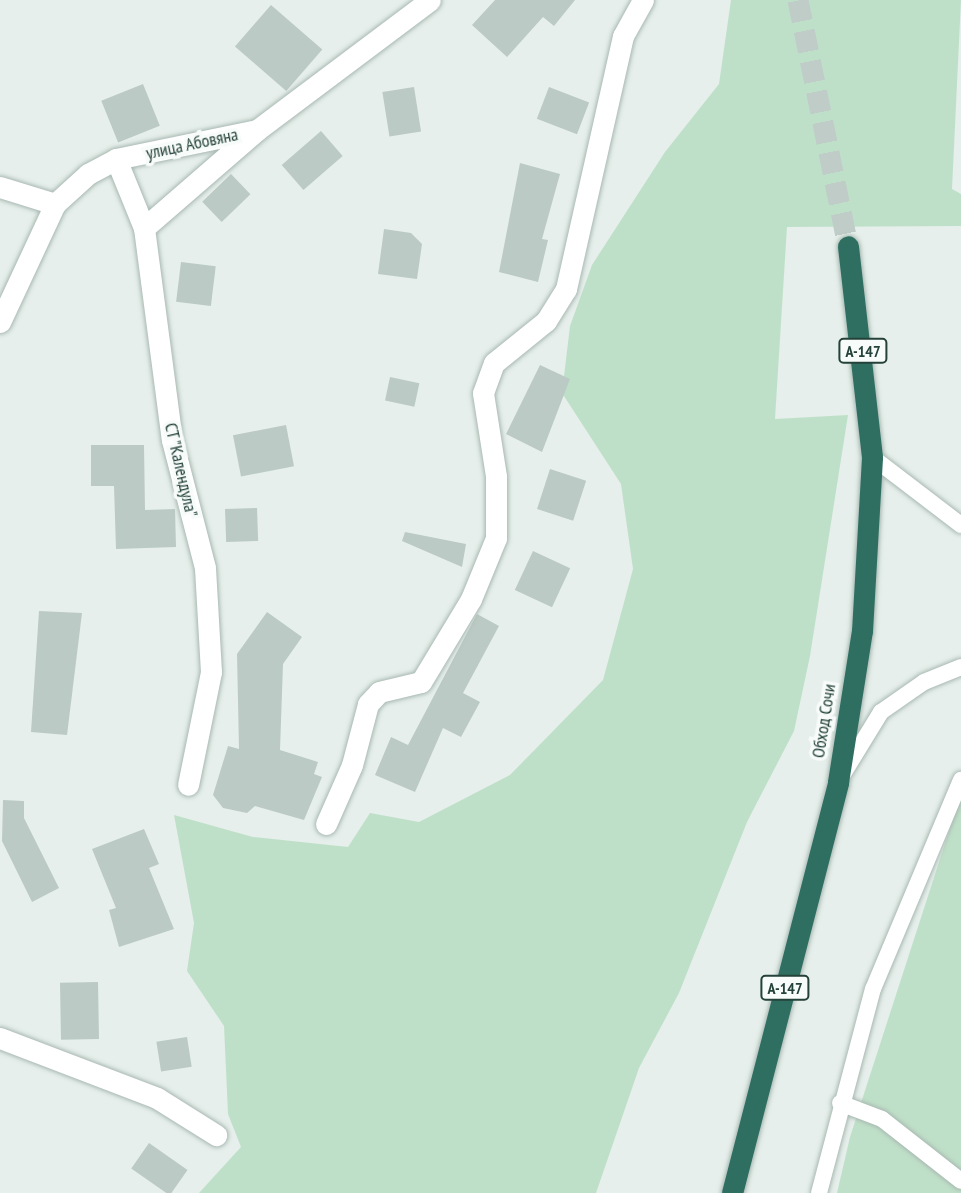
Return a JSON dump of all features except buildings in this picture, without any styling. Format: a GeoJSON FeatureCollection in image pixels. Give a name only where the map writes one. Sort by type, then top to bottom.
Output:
{"type":"FeatureCollection","features":[{"type":"Feature","properties":{"kind":"highway","name":"Обход Сочи"},"geometry":{"type":"LineString","coordinates":[[732,1193],[838,782],[862,631],[872,457],[848,246]]}},
{"type":"Feature","properties":{"kind":"street","name":"улица Абовяна"},"geometry":{"type":"LineString","coordinates":[[0,322],[55,204],[116,159],[257,130],[430,0]]}},
{"type":"Feature","properties":{"kind":"street"},"geometry":{"type":"LineString","coordinates":[[326,824],[352,765],[368,704],[379,692],[421,682],[471,599],[496,538],[496,476],[483,393],[494,363],[546,321],[566,289],[623,36],[643,0]]}},
{"type":"Feature","properties":{"kind":"street"},"geometry":{"type":"LineString","coordinates":[[144,228],[257,130]]}},
{"type":"Feature","properties":{"kind":"street","name":"СТ \"Календула\""},"geometry":{"type":"LineString","coordinates":[[116,159],[144,228],[172,440],[205,568],[211,672],[188,785]]}},
{"type":"Feature","properties":{"kind":"street"},"geometry":{"type":"LineString","coordinates":[[0,187],[55,204]]}},
{"type":"Feature","properties":{"kind":"street"},"geometry":{"type":"LineString","coordinates":[[0,1038],[157,1098],[216,1135]]}},
{"type":"Feature","properties":{"kind":"lane"},"geometry":{"type":"LineString","coordinates":[[872,457],[961,526]]}},
{"type":"Feature","properties":{"kind":"lane"},"geometry":{"type":"LineString","coordinates":[[838,782],[881,712],[924,682],[961,667]]}},
{"type":"Feature","properties":{"kind":"lane"},"geometry":{"type":"LineString","coordinates":[[820,1193],[840,1103],[873,989],[961,780]]}},
{"type":"Feature","properties":{"kind":"lane"},"geometry":{"type":"LineString","coordinates":[[840,1103],[882,1119],[961,1181]]}},
{"type":"Feature","properties":{"kind":"green space"},"geometry":{"type":"Polygon","coordinates":[[[731,0],[961,0],[952,189],[961,194],[961,226],[787,227],[775,419],[848,415],[810,656],[794,731],[747,822],[679,993],[639,1068],[596,1193],[199,1193],[241,1147],[228,1114],[224,1026],[187,971],[194,923],[174,815],[253,837],[348,847],[370,813],[419,822],[510,775],[603,680],[633,569],[621,484],[562,393],[570,326],[592,265],[665,152],[719,84],[731,0]]]}},
{"type":"Feature","properties":{"kind":"green space"},"geometry":{"type":"Polygon","coordinates":[[[961,794],[961,1193],[837,1193],[850,1137],[961,794]]]}},
{"type":"Feature","properties":{"kind":"tunnel"},"geometry":{"type":"LineString","coordinates":[[798,0],[848,246]]}}]}
